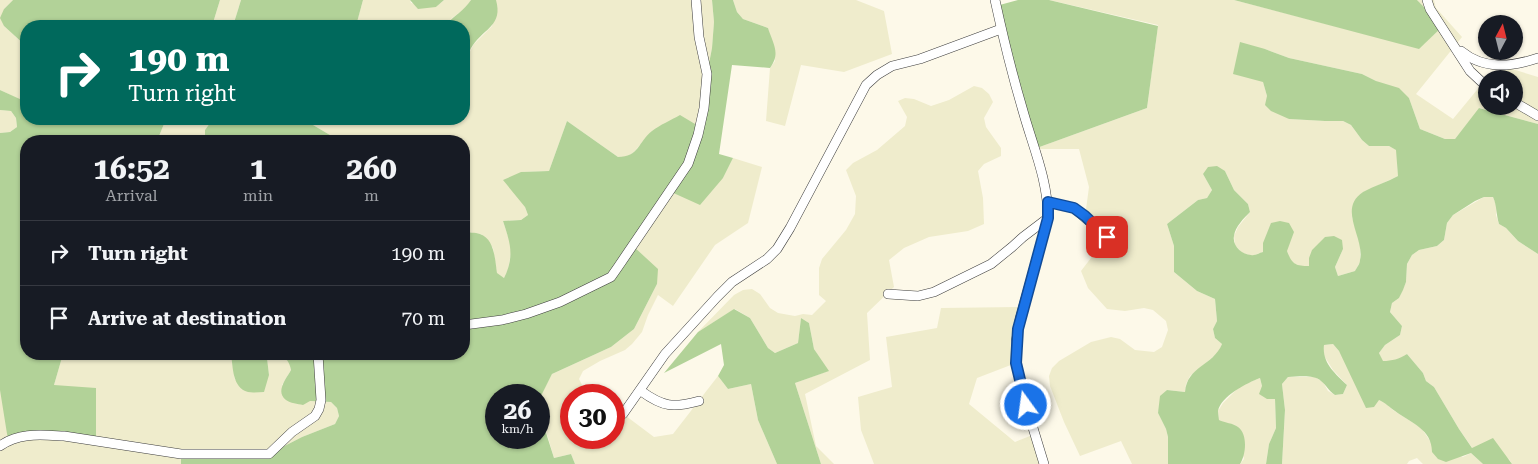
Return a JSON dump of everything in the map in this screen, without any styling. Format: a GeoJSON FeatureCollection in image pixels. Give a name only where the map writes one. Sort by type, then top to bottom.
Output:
{"type":"FeatureCollection","features":[{"type":"Feature","properties":{"kind":"street"},"geometry":{"type":"LineString","coordinates":[[470,324],[502,320],[560,302],[611,277],[618,267],[688,164],[698,135],[706,101],[707,74],[699,37],[696,0]]}},
{"type":"Feature","properties":{"kind":"street"},"geometry":{"type":"LineString","coordinates":[[995,0],[1023,112],[1044,177],[1048,202],[1048,218],[1020,319],[1016,342],[1016,363],[1026,405],[1044,464]]}},
{"type":"Feature","properties":{"kind":"street"},"geometry":{"type":"LineString","coordinates":[[1427,0],[1430,9],[1470,72],[1478,79]]}},
{"type":"Feature","properties":{"kind":"street"},"geometry":{"type":"LineString","coordinates":[[625,413],[665,354],[717,297],[732,282],[758,266],[777,249],[866,85],[877,75],[892,66],[920,59],[1001,29]]}},
{"type":"Feature","properties":{"kind":"street"},"geometry":{"type":"LineString","coordinates":[[1455,46],[1470,58],[1486,64],[1503,66],[1524,63],[1538,58]]}},
{"type":"Feature","properties":{"kind":"street"},"geometry":{"type":"LineString","coordinates":[[1523,107],[1538,116]]}},
{"type":"Feature","properties":{"kind":"street"},"geometry":{"type":"LineString","coordinates":[[1048,202],[1074,208],[1107,237]]}},
{"type":"Feature","properties":{"kind":"street"},"geometry":{"type":"LineString","coordinates":[[888,294],[918,296],[934,292],[991,264],[1048,218]]}},
{"type":"Feature","properties":{"kind":"street"},"geometry":{"type":"LineString","coordinates":[[0,446],[8,440],[20,436],[47,435],[181,454],[269,454],[292,432],[315,416],[319,409],[321,400],[318,360]]}},
{"type":"Feature","properties":{"kind":"street"},"geometry":{"type":"LineString","coordinates":[[641,391],[662,404],[680,405],[699,401]]}},
{"type":"Feature","properties":{"kind":"shaded area"},"geometry":{"type":"Polygon","coordinates":[[[0,0],[13,0],[4,9],[4,26],[20,41],[20,100],[0,90],[0,0]]]}},
{"type":"Feature","properties":{"kind":"shaded area"},"geometry":{"type":"Polygon","coordinates":[[[220,0],[241,0],[235,20],[214,20],[220,0]]]}},
{"type":"Feature","properties":{"kind":"shaded area"},"geometry":{"type":"Polygon","coordinates":[[[363,0],[410,0],[411,3],[436,7],[444,0],[471,0],[466,8],[450,20],[358,20],[363,0]]]}},
{"type":"Feature","properties":{"kind":"shaded area"},"geometry":{"type":"Polygon","coordinates":[[[496,0],[712,0],[714,22],[700,128],[651,132],[634,152],[627,157],[618,157],[567,121],[549,171],[521,172],[525,207],[528,215],[521,220],[503,221],[511,245],[508,270],[504,278],[497,274],[493,248],[481,234],[470,233],[470,135],[330,135],[313,125],[470,125],[470,52],[474,44],[492,26],[496,0]]]}},
{"type":"Feature","properties":{"kind":"shaded area"},"geometry":{"type":"Polygon","coordinates":[[[733,0],[856,0],[884,11],[892,54],[844,72],[801,65],[785,126],[766,121],[770,68],[775,61],[768,28],[743,19],[737,12],[733,0]]]}},
{"type":"Feature","properties":{"kind":"shaded area"},"geometry":{"type":"Polygon","coordinates":[[[1049,0],[1234,0],[1419,48],[1443,26],[1417,0],[1434,0],[1436,8],[1462,37],[1416,94],[1453,119],[1478,89],[1478,110],[1455,139],[1445,139],[1420,129],[1409,98],[1362,74],[1289,58],[1265,49],[1263,82],[1267,96],[1289,119],[1343,121],[1351,125],[1369,146],[1389,146],[1397,150],[1398,176],[1362,193],[1352,217],[1360,243],[1360,262],[1355,271],[1338,276],[1335,267],[1343,249],[1309,258],[1309,267],[1297,266],[1290,260],[1287,251],[1263,252],[1252,256],[1242,253],[1235,245],[1234,236],[1238,227],[1250,212],[1248,204],[1234,190],[1225,171],[1203,174],[1212,190],[1207,198],[1198,200],[1167,224],[1174,246],[1174,272],[1197,291],[1215,299],[1217,321],[1213,329],[1215,338],[1222,344],[1219,352],[1190,376],[1185,392],[1167,390],[1158,413],[1168,437],[1168,464],[1132,464],[1121,441],[1080,456],[1050,386],[1049,376],[1052,368],[1059,361],[1091,342],[1111,337],[1120,339],[1135,350],[1154,352],[1162,347],[1168,330],[1166,321],[1153,310],[1144,308],[1125,311],[1107,309],[1088,288],[1081,271],[1107,237],[1085,217],[1089,187],[1079,149],[1034,149],[1147,108],[1158,25],[1049,0]]]}},
{"type":"Feature","properties":{"kind":"shaded area"},"geometry":{"type":"Polygon","coordinates":[[[1506,67],[1516,70],[1500,70],[1506,67]]]}},
{"type":"Feature","properties":{"kind":"shaded area"},"geometry":{"type":"Polygon","coordinates":[[[1523,72],[1538,77],[1538,124],[1505,115],[1523,115],[1523,72]]]}},
{"type":"Feature","properties":{"kind":"shaded area"},"geometry":{"type":"Polygon","coordinates":[[[974,86],[982,88],[989,94],[993,102],[984,118],[986,127],[1001,148],[1001,156],[984,164],[978,171],[983,198],[984,224],[968,231],[929,237],[904,248],[889,260],[894,287],[867,313],[870,360],[805,394],[816,446],[834,464],[821,464],[795,383],[828,371],[814,349],[809,323],[801,318],[798,343],[775,353],[768,348],[750,318],[735,309],[698,332],[734,295],[743,290],[752,289],[760,294],[770,308],[778,313],[795,316],[803,314],[812,315],[826,301],[819,295],[819,268],[822,259],[846,230],[855,214],[856,196],[846,170],[853,163],[877,150],[905,126],[907,117],[898,101],[905,98],[914,99],[931,106],[949,100],[974,86]]]}},
{"type":"Feature","properties":{"kind":"shaded area"},"geometry":{"type":"Polygon","coordinates":[[[0,110],[11,111],[16,118],[17,127],[10,132],[0,133],[0,110]]]}},
{"type":"Feature","properties":{"kind":"shaded area"},"geometry":{"type":"Polygon","coordinates":[[[164,125],[209,125],[205,130],[205,135],[159,135],[164,125]]]}},
{"type":"Feature","properties":{"kind":"shaded area"},"geometry":{"type":"Polygon","coordinates":[[[733,158],[762,167],[748,223],[715,245],[673,306],[658,295],[642,332],[625,350],[583,371],[579,379],[582,384],[560,384],[560,449],[625,449],[625,415],[654,437],[673,434],[718,376],[728,389],[751,384],[758,420],[777,464],[575,464],[571,454],[554,458],[550,444],[550,384],[547,384],[552,374],[611,347],[634,329],[657,284],[633,246],[669,191],[723,178],[733,158]]]}},
{"type":"Feature","properties":{"kind":"shaded area"},"geometry":{"type":"Polygon","coordinates":[[[1484,197],[1493,197],[1497,207],[1496,215],[1499,224],[1506,228],[1518,241],[1538,254],[1538,464],[1512,464],[1509,459],[1473,449],[1434,387],[1426,381],[1423,373],[1407,354],[1400,359],[1382,361],[1379,353],[1385,345],[1400,335],[1402,326],[1390,312],[1392,303],[1399,298],[1406,282],[1407,264],[1412,255],[1419,250],[1437,246],[1444,240],[1447,223],[1453,215],[1484,197]]]}},
{"type":"Feature","properties":{"kind":"shaded area"},"geometry":{"type":"Polygon","coordinates":[[[1023,307],[1016,363],[977,378],[969,404],[1015,442],[1035,434],[1044,464],[874,464],[861,430],[858,397],[892,387],[886,337],[937,328],[941,308],[1023,307]]]}},
{"type":"Feature","properties":{"kind":"shaded area"},"geometry":{"type":"Polygon","coordinates":[[[1333,344],[1348,367],[1379,400],[1422,429],[1432,444],[1463,457],[1471,453],[1483,464],[1423,464],[1417,458],[1409,461],[1407,464],[1282,464],[1285,410],[1282,384],[1288,377],[1315,377],[1323,382],[1328,391],[1335,395],[1343,394],[1347,385],[1333,370],[1323,354],[1324,345],[1333,344]]]}},
{"type":"Feature","properties":{"kind":"shaded area"},"geometry":{"type":"Polygon","coordinates":[[[61,360],[232,360],[235,380],[269,375],[267,360],[287,360],[291,370],[282,385],[310,401],[331,402],[337,408],[339,416],[335,424],[302,437],[269,454],[181,454],[181,464],[0,464],[0,390],[54,385],[61,360]]]}},
{"type":"Feature","properties":{"kind":"shaded area"},"geometry":{"type":"Polygon","coordinates":[[[1260,378],[1262,386],[1275,398],[1276,428],[1269,444],[1266,464],[1240,464],[1244,459],[1236,426],[1219,420],[1218,411],[1236,390],[1244,384],[1260,378]]]}},
{"type":"Feature","properties":{"kind":"green space"},"geometry":{"type":"Polygon","coordinates":[[[13,0],[220,0],[214,20],[20,20],[20,41],[4,26],[0,18],[4,9],[13,0]]]}},
{"type":"Feature","properties":{"kind":"green space"},"geometry":{"type":"Polygon","coordinates":[[[241,0],[363,0],[358,20],[235,20],[241,0]]]}},
{"type":"Feature","properties":{"kind":"green space"},"geometry":{"type":"Polygon","coordinates":[[[410,0],[444,0],[436,7],[418,9],[410,0]]]}},
{"type":"Feature","properties":{"kind":"green space"},"geometry":{"type":"Polygon","coordinates":[[[471,0],[496,0],[498,8],[492,26],[478,39],[470,50],[470,20],[450,20],[471,0]]]}},
{"type":"Feature","properties":{"kind":"green space"},"geometry":{"type":"Polygon","coordinates":[[[712,0],[733,0],[737,12],[743,19],[768,28],[776,53],[770,68],[732,65],[719,154],[733,158],[723,178],[700,205],[669,191],[633,246],[658,269],[657,284],[634,329],[611,347],[552,374],[547,384],[485,384],[485,449],[550,449],[550,445],[554,458],[571,454],[575,464],[181,464],[181,454],[269,454],[302,437],[335,424],[339,416],[337,408],[331,402],[310,401],[303,405],[290,402],[283,397],[281,393],[282,385],[291,370],[287,360],[470,360],[470,232],[480,234],[489,241],[497,273],[504,278],[509,263],[510,249],[503,221],[521,220],[528,215],[525,207],[503,180],[521,172],[549,171],[567,121],[618,157],[634,152],[647,135],[680,115],[700,127],[712,48],[714,22],[712,0]]]}},
{"type":"Feature","properties":{"kind":"green space"},"geometry":{"type":"Polygon","coordinates":[[[1018,0],[1049,0],[1158,26],[1147,108],[1034,149],[996,6],[1018,0]]]}},
{"type":"Feature","properties":{"kind":"green space"},"geometry":{"type":"Polygon","coordinates":[[[1234,0],[1417,0],[1443,26],[1419,49],[1234,0]]]}},
{"type":"Feature","properties":{"kind":"green space"},"geometry":{"type":"Polygon","coordinates":[[[1240,42],[1289,58],[1362,74],[1376,81],[1399,88],[1409,98],[1420,129],[1445,139],[1455,139],[1478,109],[1478,115],[1505,115],[1538,124],[1538,254],[1518,241],[1506,228],[1499,224],[1493,197],[1484,197],[1475,201],[1453,215],[1447,223],[1444,240],[1437,246],[1419,250],[1412,255],[1407,264],[1406,282],[1403,290],[1399,298],[1392,303],[1390,312],[1402,326],[1400,335],[1385,345],[1379,353],[1383,361],[1389,361],[1407,354],[1423,373],[1426,381],[1434,387],[1472,448],[1493,438],[1512,464],[1483,464],[1471,453],[1446,462],[1438,459],[1432,452],[1431,444],[1425,432],[1420,427],[1379,400],[1374,407],[1366,408],[1339,351],[1333,344],[1324,345],[1325,357],[1330,367],[1347,385],[1343,394],[1335,395],[1321,381],[1310,377],[1288,377],[1282,384],[1285,410],[1282,464],[1266,464],[1269,444],[1276,428],[1275,399],[1267,399],[1259,394],[1262,386],[1260,378],[1229,395],[1220,405],[1218,411],[1219,420],[1236,426],[1243,434],[1245,450],[1240,464],[1168,464],[1168,437],[1158,413],[1160,396],[1167,390],[1185,392],[1190,377],[1213,357],[1222,344],[1215,338],[1213,329],[1217,321],[1215,299],[1197,291],[1174,272],[1174,246],[1167,224],[1198,200],[1207,198],[1212,190],[1203,174],[1208,167],[1217,166],[1225,171],[1234,190],[1248,204],[1250,212],[1238,226],[1234,236],[1236,246],[1241,252],[1248,255],[1256,255],[1263,252],[1263,243],[1271,223],[1280,221],[1289,223],[1294,232],[1287,251],[1292,261],[1297,265],[1309,266],[1312,250],[1325,237],[1334,236],[1342,240],[1343,249],[1335,267],[1338,276],[1355,271],[1360,261],[1359,242],[1352,215],[1352,207],[1356,199],[1363,192],[1398,176],[1396,150],[1389,146],[1369,146],[1351,125],[1343,121],[1289,119],[1271,111],[1265,105],[1267,96],[1263,82],[1233,74],[1240,42]]]}},
{"type":"Feature","properties":{"kind":"green space"},"geometry":{"type":"Polygon","coordinates":[[[0,90],[20,99],[20,125],[164,125],[159,135],[20,135],[20,360],[61,360],[54,385],[96,388],[96,442],[64,436],[8,440],[0,390],[0,133],[10,132],[17,127],[16,118],[11,111],[0,110],[0,90]]]}},
{"type":"Feature","properties":{"kind":"green space"},"geometry":{"type":"Polygon","coordinates":[[[209,125],[313,125],[330,135],[205,135],[205,130],[209,125]]]}},
{"type":"Feature","properties":{"kind":"green space"},"geometry":{"type":"Polygon","coordinates":[[[734,309],[750,318],[768,348],[775,353],[798,343],[801,318],[809,323],[814,349],[829,371],[795,383],[821,464],[777,464],[758,420],[751,384],[728,389],[718,376],[724,365],[721,344],[664,373],[698,332],[734,309]]]}},
{"type":"Feature","properties":{"kind":"green space"},"geometry":{"type":"Polygon","coordinates":[[[232,360],[267,360],[269,375],[264,392],[248,392],[243,390],[234,376],[232,360]]]}},
{"type":"Feature","properties":{"kind":"route"},"geometry":{"type":"LineString","coordinates":[[1026,405],[1016,363],[1016,342],[1032,272],[1048,218],[1048,202],[1074,208],[1107,237]]}}]}
